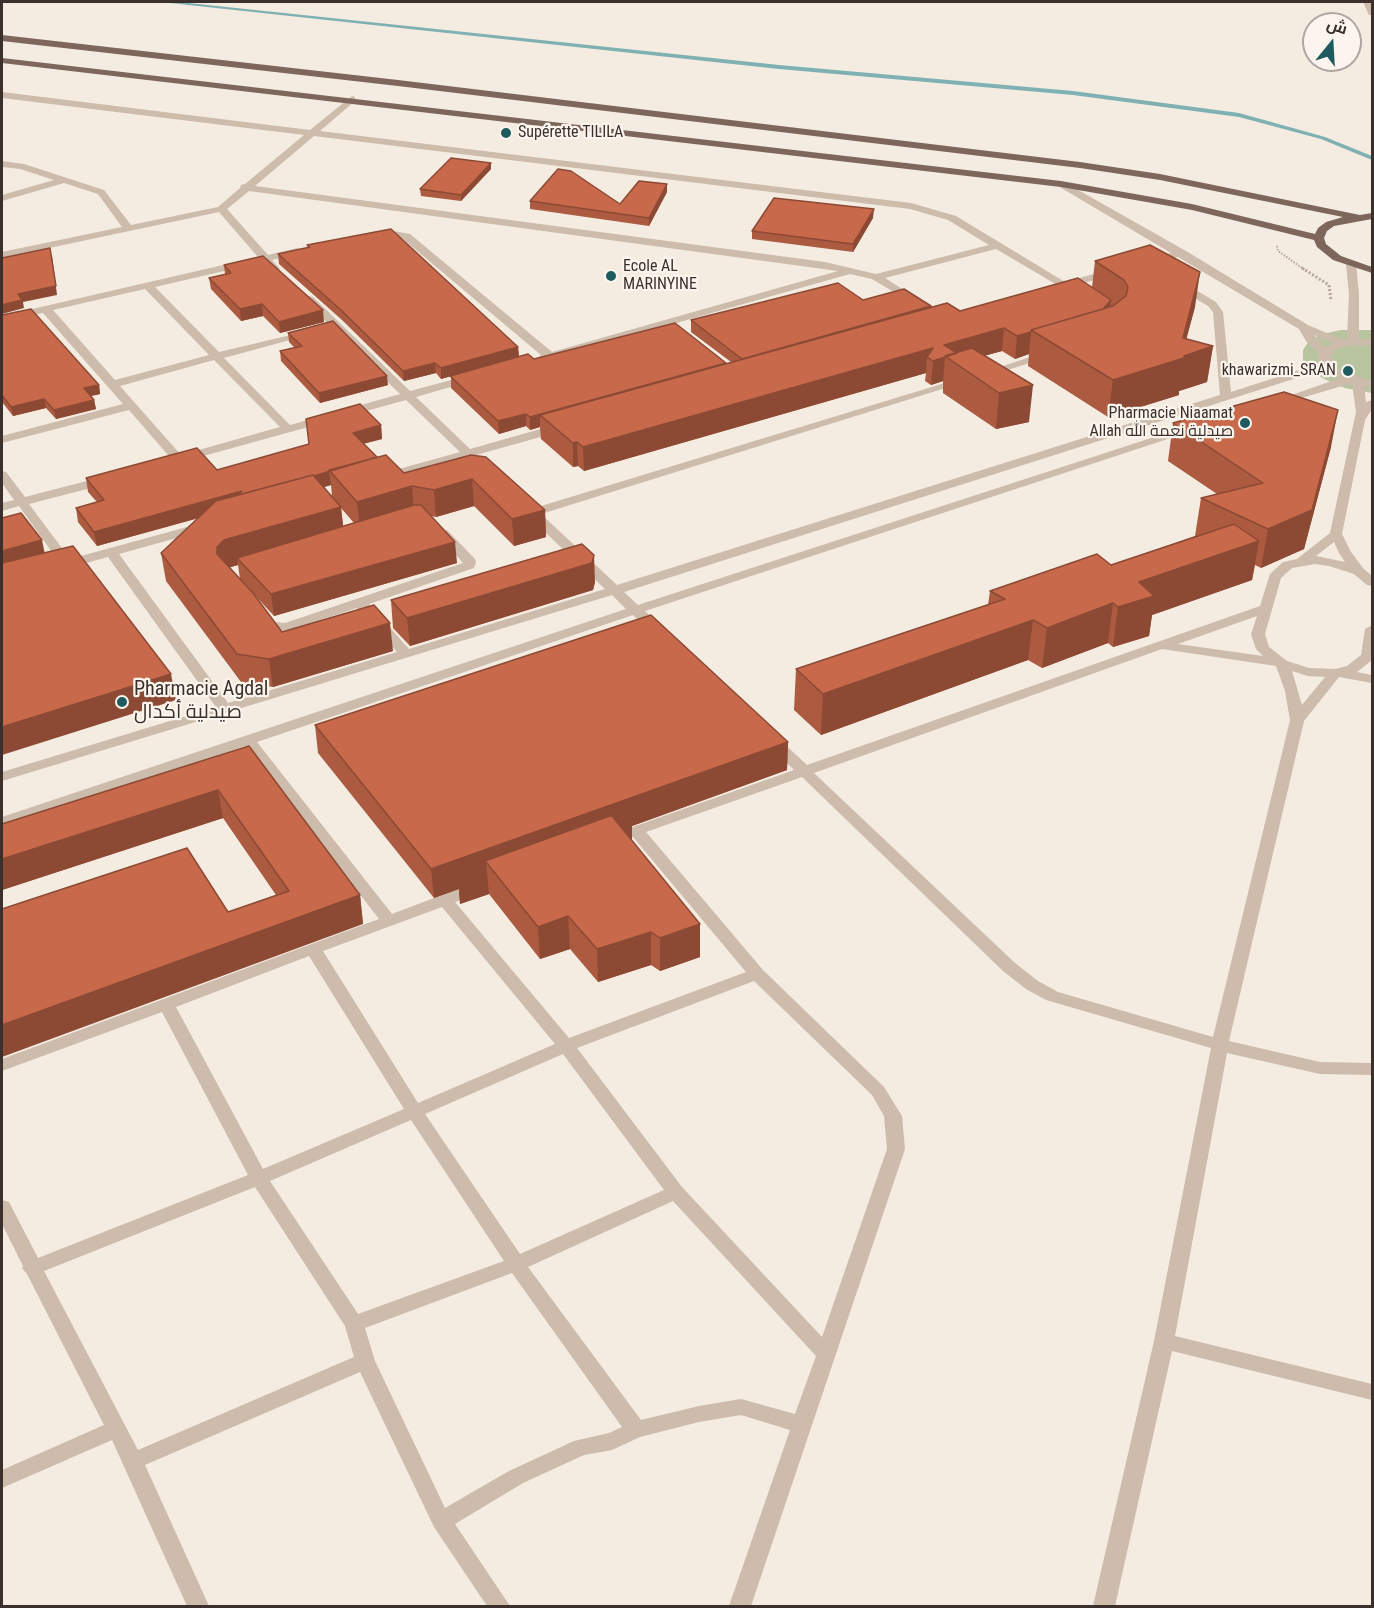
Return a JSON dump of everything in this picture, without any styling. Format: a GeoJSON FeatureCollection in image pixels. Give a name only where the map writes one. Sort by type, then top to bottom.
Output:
{"type":"FeatureCollection","features":[{"type":"Feature","properties":{"kind":"main road"},"geometry":{"type":"LineString","coordinates":[[2,38],[398,82],[1060,162],[1160,177],[1359,217]]}},
{"type":"Feature","properties":{"kind":"main road"},"geometry":{"type":"LineString","coordinates":[[2,60],[352,99],[1061,184],[1192,207],[1319,238],[1328,252],[1351,264],[1372,270]]}},
{"type":"Feature","properties":{"kind":"main road"},"geometry":{"type":"LineString","coordinates":[[1319,238],[1322,231],[1330,224],[1372,216]]}},
{"type":"Feature","properties":{"kind":"street"},"geometry":{"type":"LineString","coordinates":[[1367,2],[1372,13]]}},
{"type":"Feature","properties":{"kind":"street"},"geometry":{"type":"LineString","coordinates":[[2,95],[911,206],[952,218],[1084,298]]}},
{"type":"Feature","properties":{"kind":"street"},"geometry":{"type":"LineString","coordinates":[[2,255],[221,208],[352,99]]}},
{"type":"Feature","properties":{"kind":"street"},"geometry":{"type":"LineString","coordinates":[[2,164],[21,166],[101,192],[127,227]]}},
{"type":"Feature","properties":{"kind":"street"},"geometry":{"type":"LineString","coordinates":[[2,198],[65,180]]}},
{"type":"Feature","properties":{"kind":"street"},"geometry":{"type":"LineString","coordinates":[[1061,184],[1305,327],[1348,342],[1372,342]]}},
{"type":"Feature","properties":{"kind":"street"},"geometry":{"type":"LineString","coordinates":[[244,187],[853,270],[876,277],[928,309]]}},
{"type":"Feature","properties":{"kind":"street"},"geometry":{"type":"LineString","coordinates":[[221,208],[263,258],[292,284],[326,327],[409,395],[492,476]]}},
{"type":"Feature","properties":{"kind":"street"},"geometry":{"type":"LineString","coordinates":[[359,238],[382,233],[406,236],[550,356]]}},
{"type":"Feature","properties":{"kind":"street"},"geometry":{"type":"LineString","coordinates":[[876,277],[996,246]]}},
{"type":"Feature","properties":{"kind":"street"},"geometry":{"type":"LineString","coordinates":[[2,319],[306,249]]}},
{"type":"Feature","properties":{"kind":"street"},"geometry":{"type":"LineString","coordinates":[[1043,292],[1182,253]]}},
{"type":"Feature","properties":{"kind":"street"},"geometry":{"type":"LineString","coordinates":[[2,777],[615,590],[1226,397],[1326,359],[1348,342],[1354,294],[1351,264]]}},
{"type":"Feature","properties":{"kind":"street"},"geometry":{"type":"LineString","coordinates":[[1133,267],[1168,278],[1212,304],[1218,312],[1226,397]]}},
{"type":"Feature","properties":{"kind":"street"},"geometry":{"type":"LineString","coordinates":[[528,362],[672,326],[853,270]]}},
{"type":"Feature","properties":{"kind":"street"},"geometry":{"type":"LineString","coordinates":[[147,285],[288,429]]}},
{"type":"Feature","properties":{"kind":"street"},"geometry":{"type":"LineString","coordinates":[[46,309],[112,384],[173,461],[485,374]]}},
{"type":"Feature","properties":{"kind":"street"},"geometry":{"type":"LineString","coordinates":[[112,384],[326,327]]}},
{"type":"Feature","properties":{"kind":"street"},"geometry":{"type":"LineString","coordinates":[[1305,327],[1310,339],[1326,359],[1353,380],[1372,384]]}},
{"type":"Feature","properties":{"kind":"street"},"geometry":{"type":"LineString","coordinates":[[670,642],[528,509],[1058,351]]}},
{"type":"Feature","properties":{"kind":"street"},"geometry":{"type":"LineString","coordinates":[[1269,404],[1353,380]]}},
{"type":"Feature","properties":{"kind":"street"},"geometry":{"type":"LineString","coordinates":[[1353,380],[1365,416]]}},
{"type":"Feature","properties":{"kind":"street"},"geometry":{"type":"LineString","coordinates":[[1372,403],[1365,416],[1336,534],[1345,553],[1359,571],[1372,582]]}},
{"type":"Feature","properties":{"kind":"street"},"geometry":{"type":"LineString","coordinates":[[2,439],[130,406]]}},
{"type":"Feature","properties":{"kind":"street"},"geometry":{"type":"LineString","coordinates":[[377,479],[570,425]]}},
{"type":"Feature","properties":{"kind":"street"},"geometry":{"type":"LineString","coordinates":[[2,822],[636,610],[1202,426]]}},
{"type":"Feature","properties":{"kind":"street"},"geometry":{"type":"LineString","coordinates":[[2,475],[62,566],[210,525]]}},
{"type":"Feature","properties":{"kind":"street"},"geometry":{"type":"LineString","coordinates":[[2,507],[122,475]]}},
{"type":"Feature","properties":{"kind":"street"},"geometry":{"type":"LineString","coordinates":[[251,603],[271,625],[278,627],[360,603],[469,566],[470,562],[429,520]]}},
{"type":"Feature","properties":{"kind":"street"},"geometry":{"type":"LineString","coordinates":[[1104,1606],[1164,1341],[1220,1045],[1297,720],[1292,691],[1281,663],[1263,649],[1258,634],[1275,577],[1288,565],[1300,561],[1336,534]]}},
{"type":"Feature","properties":{"kind":"street"},"geometry":{"type":"LineString","coordinates":[[111,552],[225,709]]}},
{"type":"Feature","properties":{"kind":"street"},"geometry":{"type":"LineString","coordinates":[[1300,561],[1331,562],[1359,571]]}},
{"type":"Feature","properties":{"kind":"street"},"geometry":{"type":"LineString","coordinates":[[360,603],[405,654]]}},
{"type":"Feature","properties":{"kind":"street"},"geometry":{"type":"LineString","coordinates":[[602,843],[1266,608]]}},
{"type":"Feature","properties":{"kind":"street"},"geometry":{"type":"LineString","coordinates":[[1297,720],[1337,672],[1362,664],[1368,657],[1371,650],[1372,629]]}},
{"type":"Feature","properties":{"kind":"street"},"geometry":{"type":"LineString","coordinates":[[1162,645],[1281,663],[1308,672],[1337,672],[1372,679]]}},
{"type":"Feature","properties":{"kind":"street"},"geometry":{"type":"LineString","coordinates":[[762,731],[1009,967],[1032,985],[1052,996],[1220,1045],[1320,1068],[1372,1069]]}},
{"type":"Feature","properties":{"kind":"street"},"geometry":{"type":"LineString","coordinates":[[249,741],[390,922]]}},
{"type":"Feature","properties":{"kind":"street"},"geometry":{"type":"LineString","coordinates":[[636,831],[757,974],[878,1091],[894,1116],[896,1149],[800,1424],[740,1606]]}},
{"type":"Feature","properties":{"kind":"street"},"geometry":{"type":"LineString","coordinates":[[2,1065],[490,884]]}},
{"type":"Feature","properties":{"kind":"street"},"geometry":{"type":"LineString","coordinates":[[445,900],[566,1046],[676,1192],[825,1353]]}},
{"type":"Feature","properties":{"kind":"street"},"geometry":{"type":"LineString","coordinates":[[313,949],[414,1111],[516,1264],[636,1431]]}},
{"type":"Feature","properties":{"kind":"street"},"geometry":{"type":"LineString","coordinates":[[31,1268],[259,1178],[566,1046],[757,974]]}},
{"type":"Feature","properties":{"kind":"street"},"geometry":{"type":"LineString","coordinates":[[166,1004],[259,1178],[354,1324],[365,1361],[441,1521],[499,1606]]}},
{"type":"Feature","properties":{"kind":"street"},"geometry":{"type":"LineString","coordinates":[[354,1324],[516,1264],[676,1192]]}},
{"type":"Feature","properties":{"kind":"street"},"geometry":{"type":"LineString","coordinates":[[2,1207],[31,1268],[132,1461],[198,1606]]}},
{"type":"Feature","properties":{"kind":"street"},"geometry":{"type":"LineString","coordinates":[[1164,1341],[1372,1392]]}},
{"type":"Feature","properties":{"kind":"street"},"geometry":{"type":"LineString","coordinates":[[132,1461],[365,1361]]}},
{"type":"Feature","properties":{"kind":"street"},"geometry":{"type":"LineString","coordinates":[[441,1521],[527,1472],[581,1447],[612,1441],[636,1431],[699,1414],[741,1407],[800,1424]]}},
{"type":"Feature","properties":{"kind":"street"},"geometry":{"type":"LineString","coordinates":[[2,1479],[116,1429]]}},
{"type":"Feature","properties":{"kind":"green space"},"geometry":{"type":"Polygon","coordinates":[[[1341,330],[1372,330],[1372,393],[1345,388],[1324,379],[1310,370],[1303,360],[1303,350],[1309,341],[1322,334],[1341,330]]]}},
{"type":"Feature","properties":{"kind":"building"},"geometry":{"type":"Polygon","coordinates":[[[451,158],[491,163],[461,195],[420,189],[451,158]]]}},
{"type":"Feature","properties":{"kind":"building"},"geometry":{"type":"Polygon","coordinates":[[[558,169],[571,171],[620,204],[639,181],[667,184],[649,218],[530,201],[558,169]]]}},
{"type":"Feature","properties":{"kind":"building"},"geometry":{"type":"Polygon","coordinates":[[[774,198],[874,209],[853,244],[752,231],[774,198]]]}},
{"type":"Feature","properties":{"kind":"building"},"geometry":{"type":"Polygon","coordinates":[[[391,229],[518,347],[441,368],[435,363],[403,371],[341,310],[278,254],[310,247],[307,245],[391,229]]]}},
{"type":"Feature","properties":{"kind":"building"},"geometry":{"type":"Polygon","coordinates":[[[1150,245],[1200,272],[1183,338],[1213,346],[1184,356],[1184,358],[1113,380],[1031,330],[1113,306],[1126,296],[1128,287],[1124,280],[1095,261],[1150,245]]]}},
{"type":"Feature","properties":{"kind":"building"},"geometry":{"type":"Polygon","coordinates":[[[50,248],[56,286],[18,294],[22,300],[2,305],[2,258],[50,248]]]}},
{"type":"Feature","properties":{"kind":"building"},"geometry":{"type":"Polygon","coordinates":[[[263,256],[323,310],[279,322],[262,304],[240,309],[209,278],[231,273],[224,265],[263,256]]]}},
{"type":"Feature","properties":{"kind":"building"},"geometry":{"type":"Polygon","coordinates":[[[1078,278],[1111,300],[1103,309],[1017,336],[1004,328],[944,345],[957,353],[933,361],[927,357],[933,348],[583,447],[577,442],[573,443],[540,415],[947,303],[960,311],[1078,278]]]}},
{"type":"Feature","properties":{"kind":"building"},"geometry":{"type":"Polygon","coordinates":[[[838,283],[863,300],[904,289],[931,306],[742,359],[691,320],[838,283]]]}},
{"type":"Feature","properties":{"kind":"building"},"geometry":{"type":"Polygon","coordinates":[[[31,309],[99,385],[84,388],[94,400],[54,410],[44,399],[11,407],[2,395],[2,315],[31,309]]]}},
{"type":"Feature","properties":{"kind":"building"},"geometry":{"type":"Polygon","coordinates":[[[333,321],[387,376],[319,393],[280,351],[302,346],[288,333],[333,321]]]}},
{"type":"Feature","properties":{"kind":"building"},"geometry":{"type":"Polygon","coordinates":[[[675,323],[726,363],[530,417],[526,414],[498,421],[450,376],[528,354],[534,359],[675,323]]]}},
{"type":"Feature","properties":{"kind":"building"},"geometry":{"type":"Polygon","coordinates":[[[972,348],[1033,385],[999,393],[945,356],[972,348]]]}},
{"type":"Feature","properties":{"kind":"building"},"geometry":{"type":"Polygon","coordinates":[[[1284,392],[1338,410],[1312,510],[1268,529],[1201,498],[1263,483],[1173,423],[1284,392]]]}},
{"type":"Feature","properties":{"kind":"building"},"geometry":{"type":"Polygon","coordinates":[[[360,404],[381,425],[353,433],[377,457],[314,476],[238,495],[242,491],[94,532],[76,508],[104,500],[86,478],[197,448],[217,470],[309,444],[306,419],[360,404]]]}},
{"type":"Feature","properties":{"kind":"building"},"geometry":{"type":"Polygon","coordinates":[[[386,455],[404,473],[471,455],[486,457],[545,510],[512,519],[472,479],[434,490],[412,486],[357,502],[329,470],[386,455]]]}},
{"type":"Feature","properties":{"kind":"building"},"geometry":{"type":"Polygon","coordinates":[[[313,475],[341,507],[224,540],[217,547],[217,554],[253,593],[282,632],[374,605],[390,623],[269,659],[237,654],[161,553],[216,501],[313,475]]]}},
{"type":"Feature","properties":{"kind":"building"},"geometry":{"type":"Polygon","coordinates":[[[414,505],[421,505],[455,542],[271,594],[237,558],[414,505]]]}},
{"type":"Feature","properties":{"kind":"building"},"geometry":{"type":"Polygon","coordinates":[[[21,513],[42,540],[2,551],[2,518],[21,513]]]}},
{"type":"Feature","properties":{"kind":"building"},"geometry":{"type":"Polygon","coordinates":[[[1234,524],[1259,541],[1139,582],[1154,596],[1118,607],[1113,603],[1047,628],[1033,620],[823,694],[796,669],[1005,599],[990,591],[1097,554],[1111,565],[1234,524]]]}},
{"type":"Feature","properties":{"kind":"building"},"geometry":{"type":"Polygon","coordinates":[[[582,544],[594,555],[592,563],[407,618],[391,600],[582,544]]]}},
{"type":"Feature","properties":{"kind":"building"},"geometry":{"type":"Polygon","coordinates":[[[73,546],[171,674],[2,727],[2,563],[73,546]]]}},
{"type":"Feature","properties":{"kind":"building"},"geometry":{"type":"Polygon","coordinates":[[[651,615],[788,742],[431,869],[315,725],[651,615]]]}},
{"type":"Feature","properties":{"kind":"building"},"geometry":{"type":"Polygon","coordinates":[[[249,746],[360,895],[2,1025],[2,909],[187,848],[228,912],[289,891],[218,790],[2,859],[2,824],[249,746]]]}},
{"type":"Feature","properties":{"kind":"building"},"geometry":{"type":"Polygon","coordinates":[[[632,808],[612,816],[700,924],[660,938],[651,932],[597,949],[568,916],[538,927],[486,862],[457,871],[632,808]]]}},
{"type":"Feature","properties":{"kind":"waterway"},"geometry":{"type":"LineString","coordinates":[[170,2],[779,67],[1073,93],[1239,115],[1323,138],[1372,158]]}},
{"type":"Feature","properties":{"kind":"place","name":"Supérette TILILA"},"geometry":{"type":"Point","coordinates":[506,133]}},
{"type":"Feature","properties":{"kind":"place","name":"Ecole AL MARINYINE"},"geometry":{"type":"Point","coordinates":[611,276]}},
{"type":"Feature","properties":{"kind":"place","name":"khawarizmi_SRAN"},"geometry":{"type":"Point","coordinates":[1348,371]}},
{"type":"Feature","properties":{"kind":"place","name":"Pharmacie Niaamat Allah صيدلية نعمة الله"},"geometry":{"type":"Point","coordinates":[1245,423]}},
{"type":"Feature","properties":{"kind":"place","name":"Pharmacie Agdal صيدلية أكدال"},"geometry":{"type":"Point","coordinates":[122,702]}}]}
